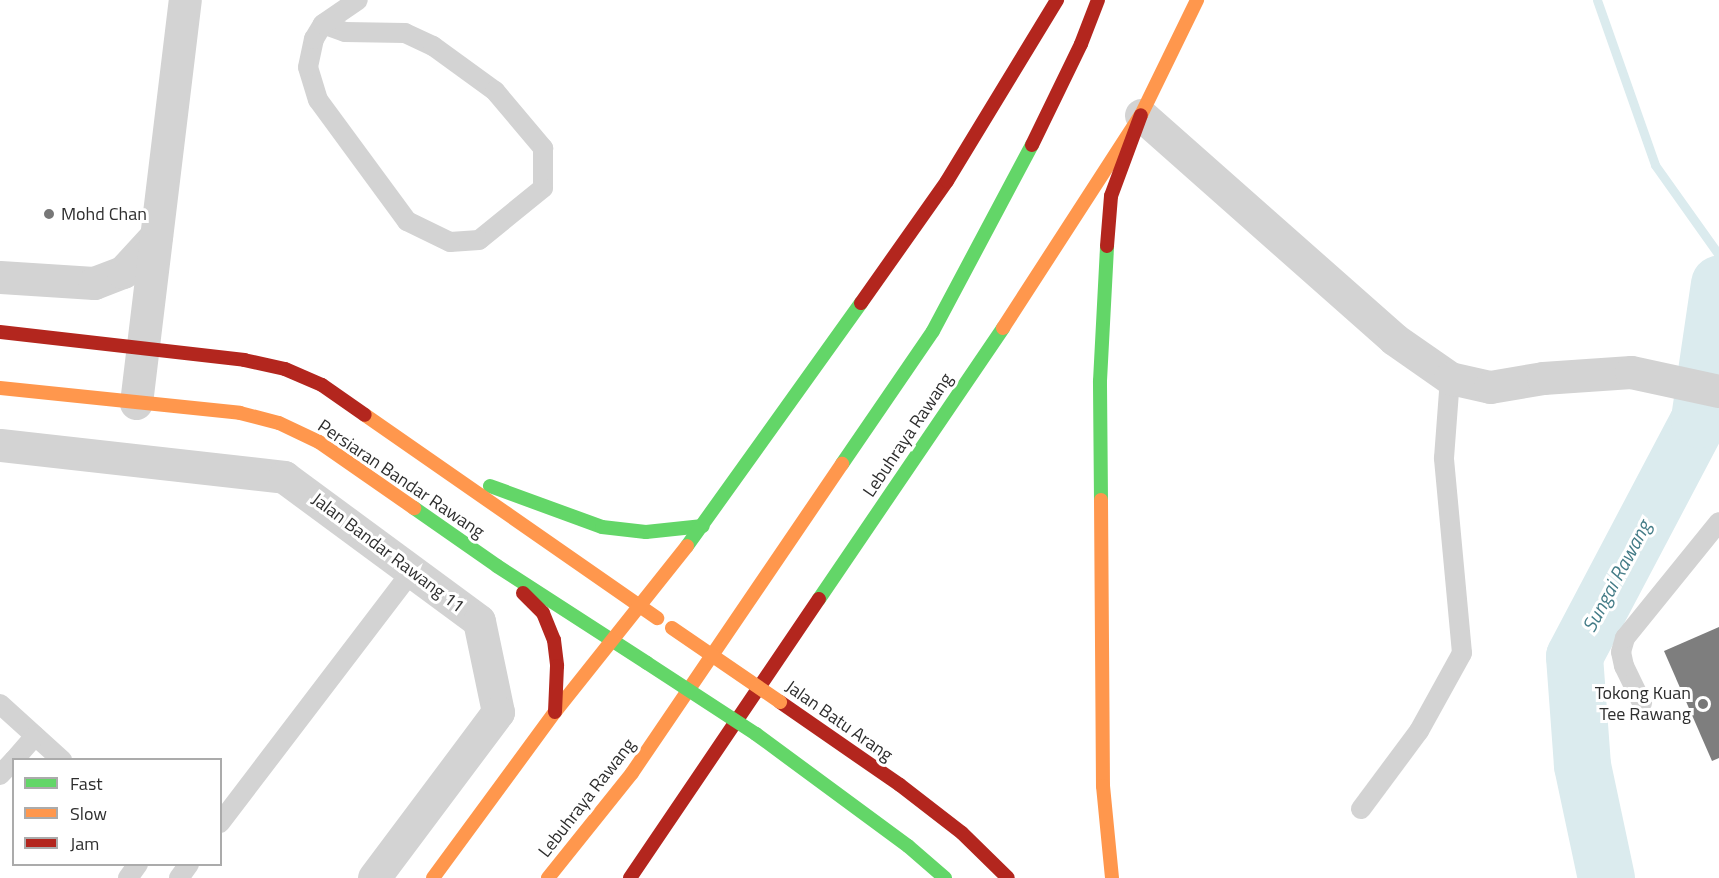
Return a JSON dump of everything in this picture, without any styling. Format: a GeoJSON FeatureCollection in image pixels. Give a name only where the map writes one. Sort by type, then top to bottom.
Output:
{"type":"FeatureCollection","features":[{"type":"Feature","properties":{"kind":"main road"},"geometry":{"type":"LineString","coordinates":[[433,878],[555,712],[703,525],[947,181],[1057,0]]}},
{"type":"Feature","properties":{"kind":"main road","name":"Lebuhraya Rawang"},"geometry":{"type":"LineString","coordinates":[[548,878],[632,773],[933,331],[1026,157],[1081,44],[1098,0]]}},
{"type":"Feature","properties":{"kind":"main road","name":"Lebuhraya Rawang"},"geometry":{"type":"LineString","coordinates":[[630,878],[1057,246],[1141,115],[1197,0]]}},
{"type":"Feature","properties":{"kind":"main road"},"geometry":{"type":"LineString","coordinates":[[1112,878],[1103,786],[1100,381],[1111,196],[1141,115]]}},
{"type":"Feature","properties":{"kind":"main road","name":"Persiaran Bandar Rawang"},"geometry":{"type":"LineString","coordinates":[[0,332],[244,360],[285,369],[322,386],[639,606]]}},
{"type":"Feature","properties":{"kind":"main road","name":"Persiaran Bandar Rawang"},"geometry":{"type":"LineString","coordinates":[[0,388],[240,413],[279,423],[319,442],[497,566],[756,734],[908,846],[945,878]]}},
{"type":"Feature","properties":{"kind":"main road"},"geometry":{"type":"LineString","coordinates":[[438,466],[560,514],[602,527],[646,532],[703,525]]}},
{"type":"Feature","properties":{"kind":"main road"},"geometry":{"type":"LineString","coordinates":[[497,566],[543,614],[554,640],[557,666],[555,712]]}},
{"type":"Feature","properties":{"kind":"main road","name":"Jalan Batu Arang"},"geometry":{"type":"LineString","coordinates":[[639,606],[900,785],[962,833],[1008,878]]}},
{"type":"Feature","properties":{"kind":"street"},"geometry":{"type":"LineString","coordinates":[[136,403],[185,0]]}},
{"type":"Feature","properties":{"kind":"street"},"geometry":{"type":"LineString","coordinates":[[1141,115],[1394,339],[1450,378],[1490,387],[1543,378],[1631,372],[1719,391]]}},
{"type":"Feature","properties":{"kind":"street"},"geometry":{"type":"LineString","coordinates":[[0,277],[94,283],[123,272],[156,236]]}},
{"type":"Feature","properties":{"kind":"street","name":"Jalan Bandar Rawang 11"},"geometry":{"type":"LineString","coordinates":[[0,445],[284,477],[479,621],[498,712],[374,878]]}},
{"type":"Feature","properties":{"kind":"lane"},"geometry":{"type":"LineString","coordinates":[[323,24],[345,32],[405,33],[433,46],[495,91],[543,148],[543,188],[479,240],[450,242],[407,220],[318,100],[308,67],[314,39],[323,24],[358,0]]}},
{"type":"Feature","properties":{"kind":"lane"},"geometry":{"type":"LineString","coordinates":[[1361,809],[1419,730],[1462,653],[1444,458],[1450,378]]}},
{"type":"Feature","properties":{"kind":"lane"},"geometry":{"type":"LineString","coordinates":[[1642,703],[1624,666],[1621,652],[1625,638],[1719,522]]}},
{"type":"Feature","properties":{"kind":"lane"},"geometry":{"type":"LineString","coordinates":[[222,821],[412,571]]}},
{"type":"Feature","properties":{"kind":"lane"},"geometry":{"type":"LineString","coordinates":[[0,704],[61,758]]}},
{"type":"Feature","properties":{"kind":"lane"},"geometry":{"type":"LineString","coordinates":[[16,758],[35,736]]}},
{"type":"Feature","properties":{"kind":"lane"},"geometry":{"type":"LineString","coordinates":[[0,775],[12,762]]}},
{"type":"Feature","properties":{"kind":"building","name":"Tokong Kuan Tee Rawang"},"geometry":{"type":"Polygon","coordinates":[[[1719,627],[1719,758],[1712,761],[1664,651],[1719,627]]]}},
{"type":"Feature","properties":{"kind":"waterway"},"geometry":{"type":"LineString","coordinates":[[1597,0],[1655,165],[1719,255]]}},
{"type":"Feature","properties":{"kind":"waterway","name":"Sungai Rawang"},"geometry":{"type":"LineString","coordinates":[[1606,878],[1582,765],[1574,656],[1699,419],[1719,283]]}},
{"type":"Feature","properties":{"kind":"traffic: fast"},"geometry":{"type":"LineString","coordinates":[[842,464],[933,331],[1032,145]]}},
{"type":"Feature","properties":{"kind":"traffic: fast"},"geometry":{"type":"LineString","coordinates":[[1101,500],[1100,381],[1107,246]]}},
{"type":"Feature","properties":{"kind":"traffic: fast"},"geometry":{"type":"LineString","coordinates":[[687,546],[861,303]]}},
{"type":"Feature","properties":{"kind":"traffic: fast"},"geometry":{"type":"LineString","coordinates":[[819,599],[1003,328]]}},
{"type":"Feature","properties":{"kind":"traffic: fast"},"geometry":{"type":"LineString","coordinates":[[490,486],[602,527],[646,532],[703,526]]}},
{"type":"Feature","properties":{"kind":"traffic: fast"},"geometry":{"type":"LineString","coordinates":[[414,508],[497,566],[647,663]]}},
{"type":"Feature","properties":{"kind":"traffic: fast"},"geometry":{"type":"LineString","coordinates":[[647,663],[756,734]]}},
{"type":"Feature","properties":{"kind":"traffic: fast"},"geometry":{"type":"LineString","coordinates":[[756,734],[908,846],[945,878]]}},
{"type":"Feature","properties":{"kind":"traffic: slow"},"geometry":{"type":"LineString","coordinates":[[1003,328],[1141,115],[1197,0]]}},
{"type":"Feature","properties":{"kind":"traffic: slow"},"geometry":{"type":"LineString","coordinates":[[0,388],[240,413],[279,423],[319,442],[414,508]]}},
{"type":"Feature","properties":{"kind":"traffic: slow"},"geometry":{"type":"LineString","coordinates":[[365,415],[657,618]]}},
{"type":"Feature","properties":{"kind":"traffic: slow"},"geometry":{"type":"LineString","coordinates":[[548,878],[632,773],[842,464]]}},
{"type":"Feature","properties":{"kind":"traffic: slow"},"geometry":{"type":"LineString","coordinates":[[1101,500],[1103,786],[1112,878]]}},
{"type":"Feature","properties":{"kind":"traffic: slow"},"geometry":{"type":"LineString","coordinates":[[433,878],[555,712],[687,546]]}},
{"type":"Feature","properties":{"kind":"traffic: slow"},"geometry":{"type":"LineString","coordinates":[[672,628],[780,702]]}},
{"type":"Feature","properties":{"kind":"traffic: jam"},"geometry":{"type":"LineString","coordinates":[[861,303],[947,181],[1057,0]]}},
{"type":"Feature","properties":{"kind":"traffic: jam"},"geometry":{"type":"LineString","coordinates":[[1032,145],[1081,44],[1098,0]]}},
{"type":"Feature","properties":{"kind":"traffic: jam"},"geometry":{"type":"LineString","coordinates":[[1107,246],[1111,196],[1141,115]]}},
{"type":"Feature","properties":{"kind":"traffic: jam"},"geometry":{"type":"LineString","coordinates":[[0,332],[244,360],[285,369],[322,385],[365,415]]}},
{"type":"Feature","properties":{"kind":"traffic: jam"},"geometry":{"type":"LineString","coordinates":[[523,593],[543,613],[554,640],[557,666],[555,712]]}},
{"type":"Feature","properties":{"kind":"traffic: jam"},"geometry":{"type":"LineString","coordinates":[[630,878],[819,599]]}},
{"type":"Feature","properties":{"kind":"traffic: jam"},"geometry":{"type":"LineString","coordinates":[[780,702],[900,785],[962,833],[1008,878]]}},
{"type":"Feature","properties":{"kind":"place","name":"Mohd Chan"},"geometry":{"type":"Point","coordinates":[49,214]}},
{"type":"Feature","properties":{"kind":"place","name":"Tokong Kuan Tee Rawang"},"geometry":{"type":"Point","coordinates":[1703,704]}}]}
